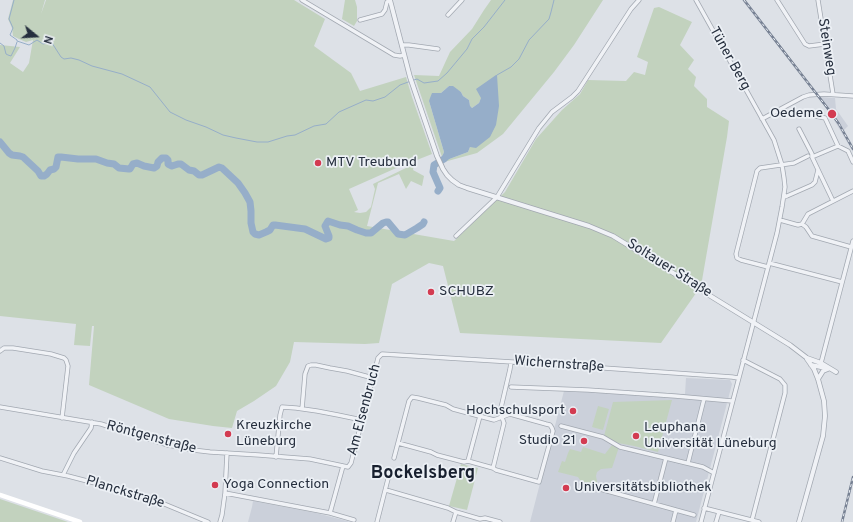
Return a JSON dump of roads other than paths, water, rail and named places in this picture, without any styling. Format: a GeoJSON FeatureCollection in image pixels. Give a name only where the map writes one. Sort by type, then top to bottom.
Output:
{"type":"FeatureCollection","features":[{"type":"Feature","properties":{"kind":"main road"},"geometry":{"type":"LineString","coordinates":[[0,495],[80,522]]}},
{"type":"Feature","properties":{"kind":"street"},"geometry":{"type":"LineString","coordinates":[[302,0],[394,55],[400,56],[404,55],[390,0]]}},
{"type":"Feature","properties":{"kind":"street"},"geometry":{"type":"LineString","coordinates":[[360,20],[382,14],[385,10],[387,2],[390,0]]}},
{"type":"Feature","properties":{"kind":"street"},"geometry":{"type":"LineString","coordinates":[[448,15],[462,0]]}},
{"type":"Feature","properties":{"kind":"street"},"geometry":{"type":"LineString","coordinates":[[456,236],[497,197],[538,128],[552,112],[578,91],[631,8],[639,0]]}},
{"type":"Feature","properties":{"kind":"street","name":"Tüner Berg"},"geometry":{"type":"LineString","coordinates":[[696,0],[774,140],[782,164],[784,178],[784,197],[780,220],[701,522]]}},
{"type":"Feature","properties":{"kind":"street"},"geometry":{"type":"LineString","coordinates":[[777,0],[806,44],[809,46],[825,44]]}},
{"type":"Feature","properties":{"kind":"street","name":"Steinweg"},"geometry":{"type":"LineString","coordinates":[[818,0],[833,94]]}},
{"type":"Feature","properties":{"kind":"street"},"geometry":{"type":"LineString","coordinates":[[402,45],[438,49]]}},
{"type":"Feature","properties":{"kind":"street","name":"Soltauer Straße"},"geometry":{"type":"LineString","coordinates":[[404,55],[410,77],[440,163],[447,175],[459,185],[589,226],[613,236],[790,344],[807,358],[819,362],[829,369]]}},
{"type":"Feature","properties":{"kind":"street"},"geometry":{"type":"LineString","coordinates":[[762,119],[802,97],[816,94],[853,96]]}},
{"type":"Feature","properties":{"kind":"street"},"geometry":{"type":"LineString","coordinates":[[815,116],[825,118],[838,146],[848,151],[853,162]]}},
{"type":"Feature","properties":{"kind":"street"},"geometry":{"type":"LineString","coordinates":[[800,129],[812,154],[810,157],[833,201]]}},
{"type":"Feature","properties":{"kind":"street"},"geometry":{"type":"LineString","coordinates":[[838,146],[794,163],[760,168],[757,171],[736,254],[737,258],[741,260],[842,282]]}},
{"type":"Feature","properties":{"kind":"street"},"geometry":{"type":"LineString","coordinates":[[784,197],[812,185],[815,182],[818,170]]}},
{"type":"Feature","properties":{"kind":"street"},"geometry":{"type":"LineString","coordinates":[[802,224],[808,214],[853,191]]}},
{"type":"Feature","properties":{"kind":"street"},"geometry":{"type":"LineString","coordinates":[[780,220],[798,225],[802,224],[812,236],[851,247]]}},
{"type":"Feature","properties":{"kind":"street"},"geometry":{"type":"LineString","coordinates":[[811,365],[815,362],[819,362],[853,241]]}},
{"type":"Feature","properties":{"kind":"street"},"geometry":{"type":"LineString","coordinates":[[0,351],[4,348],[13,348],[51,354],[66,360],[68,366],[62,418]]}},
{"type":"Feature","properties":{"kind":"street","name":"Wichernstraße"},"geometry":{"type":"LineString","coordinates":[[380,356],[382,354],[393,354],[738,378]]}},
{"type":"Feature","properties":{"kind":"street","name":"Am Elsenbruch"},"geometry":{"type":"LineString","coordinates":[[350,465],[378,358],[380,356]]}},
{"type":"Feature","properties":{"kind":"street"},"geometry":{"type":"LineString","coordinates":[[800,522],[824,428],[825,416],[822,390],[807,358]]}},
{"type":"Feature","properties":{"kind":"street"},"geometry":{"type":"LineString","coordinates":[[743,360],[780,380],[785,385],[786,389],[752,520]]}},
{"type":"Feature","properties":{"kind":"street"},"geometry":{"type":"LineString","coordinates":[[493,468],[504,423],[500,412],[510,369],[510,362]]}},
{"type":"Feature","properties":{"kind":"street"},"geometry":{"type":"LineString","coordinates":[[302,409],[304,374],[308,366],[311,365],[347,371],[373,378]]}},
{"type":"Feature","properties":{"kind":"street","name":"Soltauer Straße"},"geometry":{"type":"LineString","coordinates":[[811,365],[821,366],[836,372]]}},
{"type":"Feature","properties":{"kind":"street"},"geometry":{"type":"LineString","coordinates":[[818,379],[823,371],[829,369]]}},
{"type":"Feature","properties":{"kind":"street"},"geometry":{"type":"LineString","coordinates":[[511,387],[614,392],[732,401]]}},
{"type":"Feature","properties":{"kind":"street"},"geometry":{"type":"LineString","coordinates":[[394,458],[409,401],[412,397],[446,405],[453,409],[494,420],[510,414],[550,425],[553,431],[539,482],[468,461],[460,461],[398,443]]}},
{"type":"Feature","properties":{"kind":"street"},"geometry":{"type":"LineString","coordinates":[[688,463],[704,399]]}},
{"type":"Feature","properties":{"kind":"street","name":"Röntgenstraße"},"geometry":{"type":"LineString","coordinates":[[0,407],[92,422],[174,446],[206,452],[310,459],[348,467],[350,465]]}},
{"type":"Feature","properties":{"kind":"street"},"geometry":{"type":"LineString","coordinates":[[276,456],[280,416],[282,408],[284,407],[362,420]]}},
{"type":"Feature","properties":{"kind":"street"},"geometry":{"type":"LineString","coordinates":[[468,461],[480,416]]}},
{"type":"Feature","properties":{"kind":"street"},"geometry":{"type":"LineString","coordinates":[[63,475],[74,453],[91,428],[92,422]]}},
{"type":"Feature","properties":{"kind":"street"},"geometry":{"type":"LineString","coordinates":[[561,426],[603,437],[620,447],[703,467],[714,473]]}},
{"type":"Feature","properties":{"kind":"street"},"geometry":{"type":"LineString","coordinates":[[220,522],[225,493],[227,453]]}},
{"type":"Feature","properties":{"kind":"street","name":"Planckstraße"},"geometry":{"type":"LineString","coordinates":[[0,458],[34,469],[132,493],[159,502],[208,522]]}},
{"type":"Feature","properties":{"kind":"street"},"geometry":{"type":"LineString","coordinates":[[654,504],[666,458]]}},
{"type":"Feature","properties":{"kind":"street"},"geometry":{"type":"LineString","coordinates":[[330,513],[343,466]]}},
{"type":"Feature","properties":{"kind":"street"},"geometry":{"type":"LineString","coordinates":[[377,522],[390,472]]}},
{"type":"Feature","properties":{"kind":"street"},"geometry":{"type":"LineString","coordinates":[[582,484],[694,515]]}},
{"type":"Feature","properties":{"kind":"street"},"geometry":{"type":"LineString","coordinates":[[386,490],[452,509],[456,512],[480,520],[485,518],[500,522]]}},
{"type":"Feature","properties":{"kind":"street"},"geometry":{"type":"LineString","coordinates":[[225,493],[330,513],[354,520]]}},
{"type":"Feature","properties":{"kind":"street"},"geometry":{"type":"LineString","coordinates":[[704,508],[759,522]]}},
{"type":"Feature","properties":{"kind":"street"},"geometry":{"type":"LineString","coordinates":[[673,522],[676,510]]}},
{"type":"Feature","properties":{"kind":"street"},"geometry":{"type":"LineString","coordinates":[[453,522],[456,512]]}},
{"type":"Feature","properties":{"kind":"street"},"geometry":{"type":"LineString","coordinates":[[716,522],[719,512]]}},
{"type":"Feature","properties":{"kind":"water"},"geometry":{"type":"Polygon","coordinates":[[[496,75],[499,106],[496,125],[490,137],[476,148],[470,147],[468,152],[444,161],[442,157],[444,152],[429,101],[432,93],[441,93],[449,86],[453,86],[469,100],[472,108],[479,103],[481,98],[476,89],[496,75]]]}},
{"type":"Feature","properties":{"kind":"waterway"},"geometry":{"type":"LineString","coordinates":[[14,0],[9,19],[13,28],[10,35],[17,41],[29,45],[37,40],[43,44],[50,42],[64,59],[71,58],[79,60],[92,66],[122,74],[150,87],[170,112],[223,135],[236,138],[257,142],[268,142],[295,135],[314,126],[326,124],[339,112],[366,100],[373,101],[385,97],[400,85],[411,81]]}},
{"type":"Feature","properties":{"kind":"waterway"},"geometry":{"type":"LineString","coordinates":[[414,80],[417,79],[424,83],[438,81],[447,73],[467,49],[472,39],[484,27],[505,0]]}},
{"type":"Feature","properties":{"kind":"waterway"},"geometry":{"type":"LineString","coordinates":[[497,75],[511,67],[519,59],[529,40],[549,19],[554,0]]}},
{"type":"Feature","properties":{"kind":"waterway"},"geometry":{"type":"LineString","coordinates":[[0,43],[4,46],[6,54],[11,56],[17,42]]}},
{"type":"Feature","properties":{"kind":"waterway"},"geometry":{"type":"LineString","coordinates":[[0,142],[12,155],[23,157],[38,171],[41,176],[44,176],[56,167],[58,157],[96,159],[114,164],[119,168],[129,169],[133,164],[137,163],[154,168],[162,158],[166,158],[168,160],[168,164],[172,166],[181,164],[199,175],[219,167],[222,168],[238,183],[250,202],[253,232],[259,235],[270,230],[273,225],[275,225],[305,229],[326,239],[329,238],[325,226],[328,221],[348,226],[366,233],[371,233],[383,223],[388,222],[398,234],[405,235],[424,222]]}},
{"type":"Feature","properties":{"kind":"waterway"},"geometry":{"type":"LineString","coordinates":[[438,191],[440,188],[433,172],[434,165],[450,153]]}},
{"type":"Feature","properties":{"kind":"railway"},"geometry":{"type":"LineString","coordinates":[[744,0],[829,110],[853,149]]}},
{"type":"Feature","properties":{"kind":"railway"},"geometry":{"type":"LineString","coordinates":[[842,522],[853,477]]}},
{"type":"Feature","properties":{"kind":"place","name":"Oedeme"},"geometry":{"type":"Point","coordinates":[832,114]}},
{"type":"Feature","properties":{"kind":"place","name":"MTV Treubund"},"geometry":{"type":"Point","coordinates":[318,163]}},
{"type":"Feature","properties":{"kind":"place","name":"SCHUBZ"},"geometry":{"type":"Point","coordinates":[431,292]}},
{"type":"Feature","properties":{"kind":"place","name":"Hochschulsport"},"geometry":{"type":"Point","coordinates":[573,411]}},
{"type":"Feature","properties":{"kind":"place","name":"Kreuzkirche Lüneburg"},"geometry":{"type":"Point","coordinates":[228,434]}},
{"type":"Feature","properties":{"kind":"place","name":"Leuphana Universität Lüneburg"},"geometry":{"type":"Point","coordinates":[636,436]}},
{"type":"Feature","properties":{"kind":"place","name":"Studio 21"},"geometry":{"type":"Point","coordinates":[584,441]}},
{"type":"Feature","properties":{"kind":"place","name":"Yoga Connection"},"geometry":{"type":"Point","coordinates":[215,485]}},
{"type":"Feature","properties":{"kind":"place","name":"Universitätsbibliothek"},"geometry":{"type":"Point","coordinates":[566,488]}},
{"type":"Feature","properties":{"kind":"district","name":"Bockelsberg"},"geometry":{"type":"Point","coordinates":[423,474]}}]}
